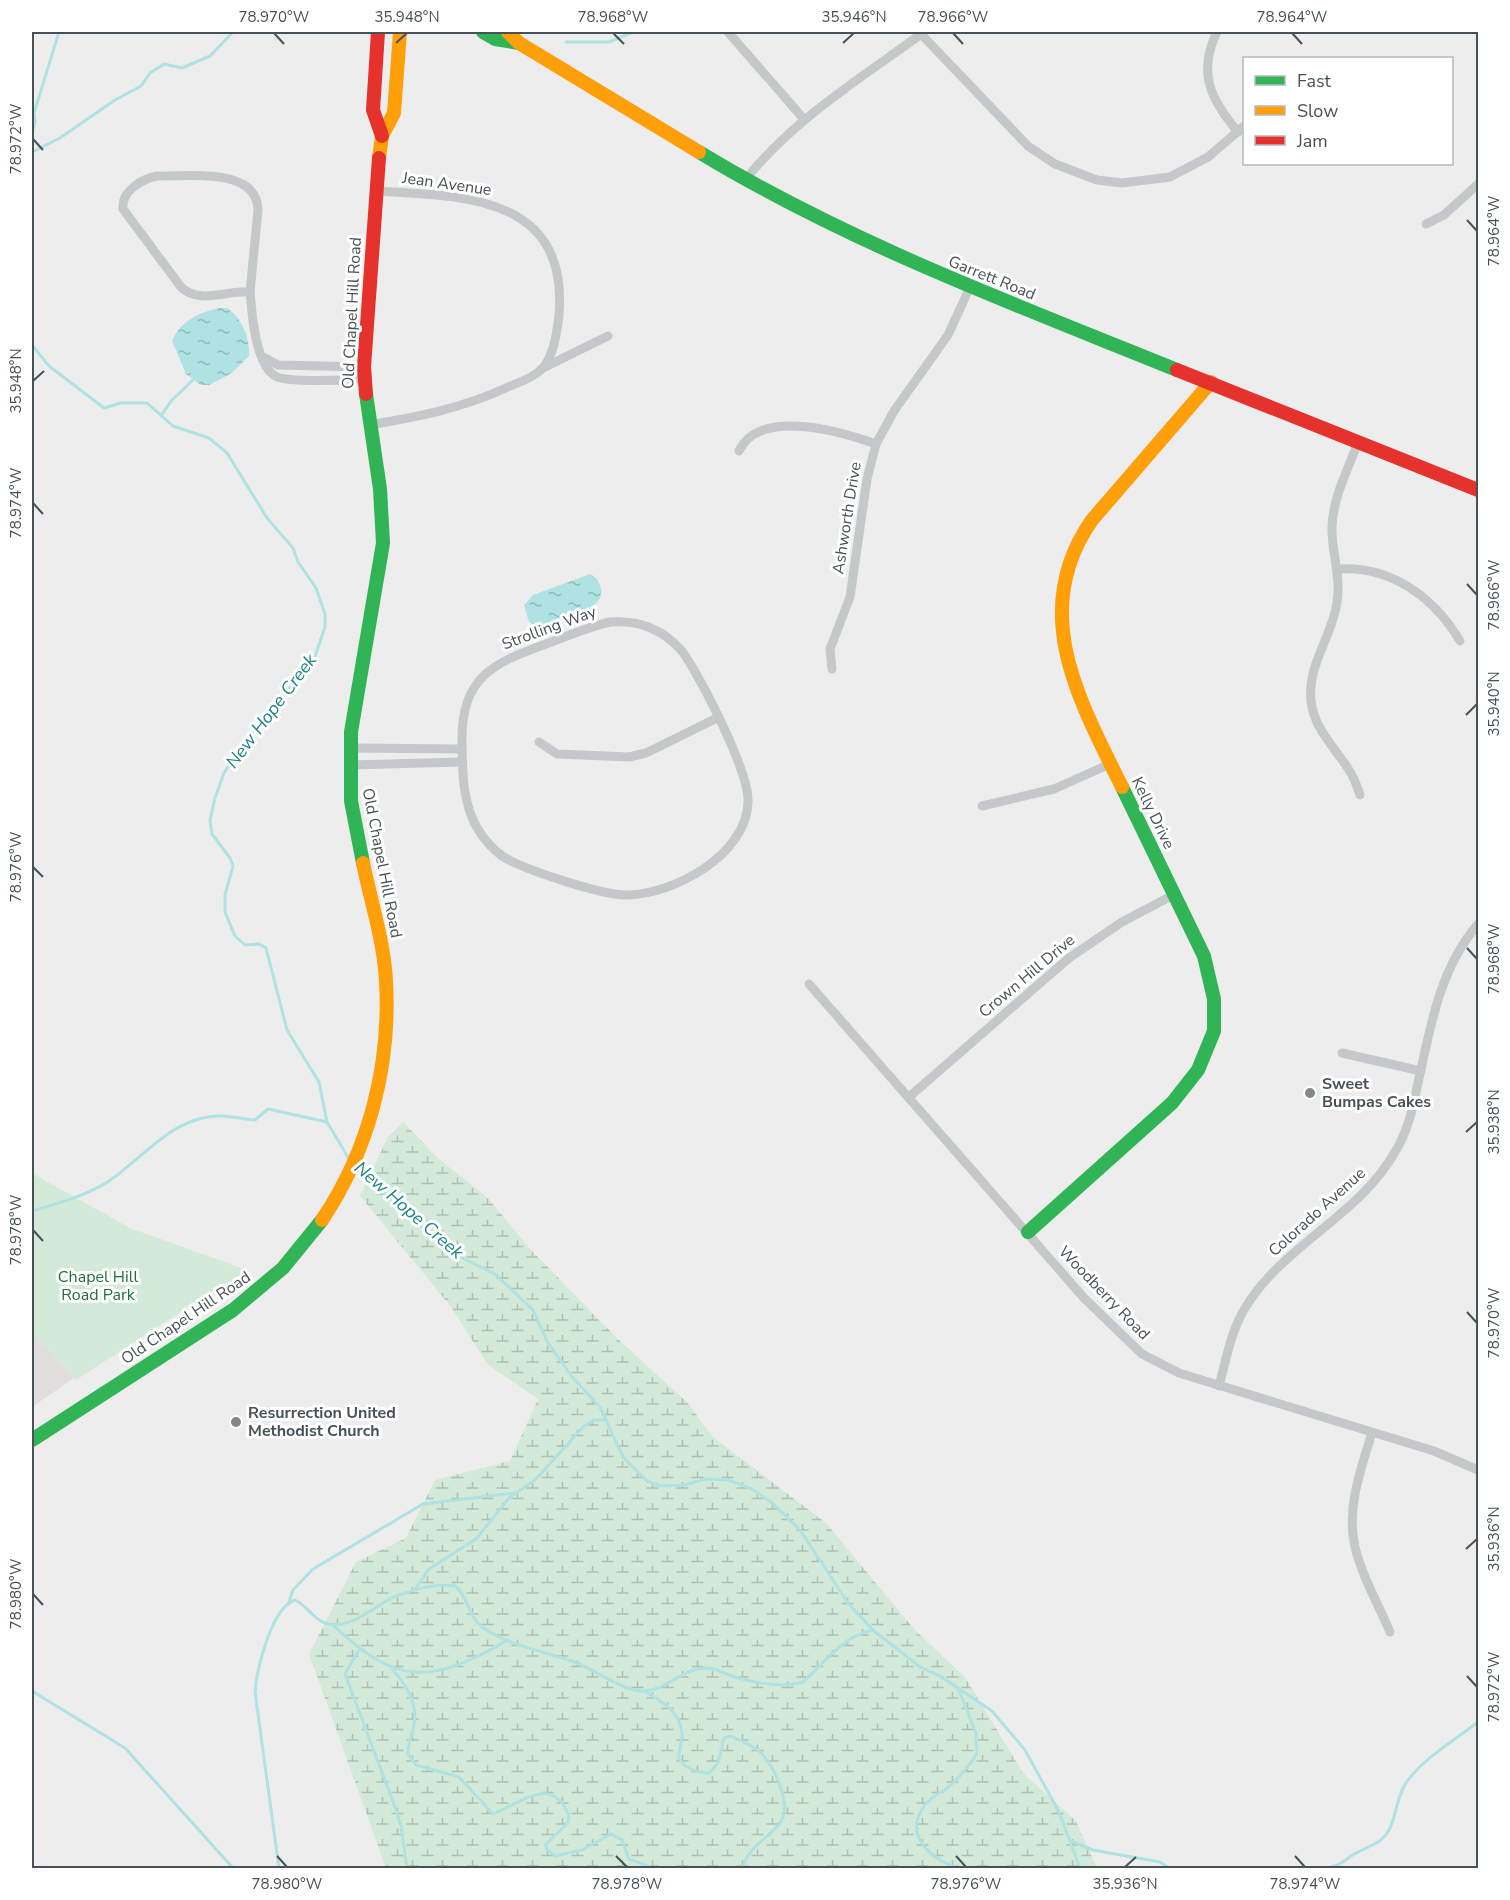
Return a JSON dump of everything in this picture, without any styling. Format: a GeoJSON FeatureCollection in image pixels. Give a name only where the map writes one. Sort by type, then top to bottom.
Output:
{"type":"FeatureCollection","features":[{"type":"Feature","properties":{"kind":"street","name":"Old Chapel Hill Road"},"geometry":{"type":"LineString","coordinates":[[378,32],[373,110],[382,136]]}},
{"type":"Feature","properties":{"kind":"street","name":"Old Chapel Hill Road"},"geometry":{"type":"LineString","coordinates":[[32,1440],[250,1297],[300,1249],[336,1199],[367,1130],[383,1062],[387,1016],[386,979],[351,801],[350,748],[383,543],[380,489],[369,424],[364,373],[375,191],[382,136],[394,113],[400,32]]}},
{"type":"Feature","properties":{"kind":"street","name":"Garrett Road"},"geometry":{"type":"LineString","coordinates":[[483,32],[495,39],[519,43]]}},
{"type":"Feature","properties":{"kind":"street","name":"Garrett Road"},"geometry":{"type":"LineString","coordinates":[[508,32],[519,43],[745,180],[844,232],[970,287],[1479,490]]}},
{"type":"Feature","properties":{"kind":"street"},"geometry":{"type":"LineString","coordinates":[[728,32],[803,118]]}},
{"type":"Feature","properties":{"kind":"street"},"geometry":{"type":"LineString","coordinates":[[745,180],[763,157],[803,118],[922,32],[1028,146],[1055,164],[1097,180],[1122,183],[1170,177],[1208,157],[1241,129],[1218,108],[1210,85],[1208,67],[1210,46],[1217,32]]}},
{"type":"Feature","properties":{"kind":"street"},"geometry":{"type":"LineString","coordinates":[[250,292],[201,297],[185,291],[125,214],[122,204],[128,192],[146,179],[157,176],[233,178],[244,183],[254,194],[258,204],[250,292],[257,343],[263,357],[278,365],[364,373]]}},
{"type":"Feature","properties":{"kind":"street"},"geometry":{"type":"LineString","coordinates":[[1426,224],[1444,216],[1479,184]]}},
{"type":"Feature","properties":{"kind":"street","name":"Jean Avenue"},"geometry":{"type":"LineString","coordinates":[[375,191],[433,195],[502,207],[516,214],[538,233],[556,266],[559,293],[558,320],[551,355],[541,369]]}},
{"type":"Feature","properties":{"kind":"street","name":"Ashworth Drive"},"geometry":{"type":"LineString","coordinates":[[832,669],[830,650],[850,597],[867,479],[876,444],[894,411],[948,335],[970,287]]}},
{"type":"Feature","properties":{"kind":"street"},"geometry":{"type":"LineString","coordinates":[[369,424],[424,416],[477,402],[608,336]]}},
{"type":"Feature","properties":{"kind":"street","name":"Kelly Drive"},"geometry":{"type":"LineString","coordinates":[[1028,1232],[1165,1111],[1191,1080],[1210,1045],[1214,1029],[1214,1010],[1208,967],[1175,894],[1082,706],[1064,652],[1062,630],[1069,564],[1080,539],[1106,503],[1211,382]]}},
{"type":"Feature","properties":{"kind":"street"},"geometry":{"type":"LineString","coordinates":[[739,451],[752,436],[794,426],[830,429],[876,444]]}},
{"type":"Feature","properties":{"kind":"street"},"geometry":{"type":"LineString","coordinates":[[1358,442],[1340,488],[1332,527],[1338,569],[1336,607],[1315,661],[1311,683],[1312,705],[1322,732],[1350,770],[1360,795]]}},
{"type":"Feature","properties":{"kind":"street"},"geometry":{"type":"LineString","coordinates":[[1338,569],[1363,568],[1420,594],[1442,612],[1460,640]]}},
{"type":"Feature","properties":{"kind":"street","name":"Strolling Way"},"geometry":{"type":"LineString","coordinates":[[610,622],[629,622],[649,626],[675,643],[688,660],[717,718],[746,777],[748,802],[743,828],[729,849],[718,859],[667,885],[645,893],[611,893],[530,868],[505,858],[484,839],[472,819],[462,762],[465,705],[474,686],[486,672],[513,656],[610,622]]}},
{"type":"Feature","properties":{"kind":"street"},"geometry":{"type":"LineString","coordinates":[[539,742],[557,754],[630,757],[646,753],[717,718]]}},
{"type":"Feature","properties":{"kind":"street"},"geometry":{"type":"LineString","coordinates":[[350,748],[462,749]]}},
{"type":"Feature","properties":{"kind":"street"},"geometry":{"type":"LineString","coordinates":[[405,749],[406,764]]}},
{"type":"Feature","properties":{"kind":"street"},"geometry":{"type":"LineString","coordinates":[[350,765],[462,762]]}},
{"type":"Feature","properties":{"kind":"street"},"geometry":{"type":"LineString","coordinates":[[982,806],[1053,789],[1110,764]]}},
{"type":"Feature","properties":{"kind":"street","name":"Crown Hill Drive"},"geometry":{"type":"LineString","coordinates":[[909,1097],[1069,958],[1113,928],[1175,894]]}},
{"type":"Feature","properties":{"kind":"street","name":"Colorado Avenue"},"geometry":{"type":"LineString","coordinates":[[1219,1386],[1238,1323],[1258,1289],[1357,1200],[1378,1178],[1393,1156],[1408,1122],[1443,979],[1463,944],[1479,924]]}},
{"type":"Feature","properties":{"kind":"street","name":"Woodberry Road"},"geometry":{"type":"LineString","coordinates":[[809,984],[1084,1298],[1128,1343],[1165,1368],[1454,1458],[1479,1470]]}},
{"type":"Feature","properties":{"kind":"street"},"geometry":{"type":"LineString","coordinates":[[1342,1053],[1421,1071]]}},
{"type":"Feature","properties":{"kind":"street"},"geometry":{"type":"LineString","coordinates":[[1372,1433],[1356,1492],[1353,1535],[1357,1556],[1390,1632]]}},
{"type":"Feature","properties":{"kind":"shaded area"},"geometry":{"type":"Polygon","coordinates":[[[32,1331],[74,1378],[32,1407],[32,1331]]]}},
{"type":"Feature","properties":{"kind":"green space"},"geometry":{"type":"Polygon","coordinates":[[[403,1122],[439,1159],[488,1198],[531,1250],[621,1342],[687,1402],[713,1437],[826,1523],[915,1630],[965,1677],[1023,1773],[1076,1821],[1097,1868],[386,1868],[309,1654],[356,1562],[406,1538],[435,1480],[510,1461],[538,1399],[488,1365],[451,1307],[360,1196],[388,1137],[403,1122]]]}},
{"type":"Feature","properties":{"kind":"green space","name":"Chapel Hill Road Park"},"geometry":{"type":"Polygon","coordinates":[[[32,1173],[130,1228],[247,1270],[216,1296],[213,1291],[76,1380],[32,1331],[32,1173]]]}},
{"type":"Feature","properties":{"kind":"water"},"geometry":{"type":"Polygon","coordinates":[[[227,308],[241,323],[249,356],[232,373],[209,385],[201,385],[186,374],[172,341],[185,323],[204,312],[227,308]]]}},
{"type":"Feature","properties":{"kind":"water"},"geometry":{"type":"Polygon","coordinates":[[[590,574],[597,580],[601,589],[596,603],[568,619],[540,628],[529,622],[524,605],[533,595],[590,574]]]}},
{"type":"Feature","properties":{"kind":"waterway"},"geometry":{"type":"LineString","coordinates":[[32,133],[35,122],[34,113],[59,32]]}},
{"type":"Feature","properties":{"kind":"waterway"},"geometry":{"type":"LineString","coordinates":[[32,152],[60,138],[115,100],[141,86],[150,73],[164,64],[182,68],[210,56],[233,32]]}},
{"type":"Feature","properties":{"kind":"waterway"},"geometry":{"type":"LineString","coordinates":[[566,42],[609,42],[633,32]]}},
{"type":"Feature","properties":{"kind":"waterway","name":"New Hope Creek"},"geometry":{"type":"LineString","coordinates":[[32,345],[49,366],[104,408],[121,403],[147,403],[173,426],[209,438],[227,453],[267,518],[293,548],[298,562],[316,588],[325,614],[325,627],[314,659],[240,748],[224,773],[210,820],[212,834],[230,858],[233,866],[225,895],[225,912],[235,936],[245,945],[259,944],[266,948],[287,1030],[319,1082],[327,1122],[349,1159]]}},
{"type":"Feature","properties":{"kind":"waterway"},"geometry":{"type":"LineString","coordinates":[[161,416],[171,401],[194,379]]}},
{"type":"Feature","properties":{"kind":"waterway"},"geometry":{"type":"LineString","coordinates":[[32,1211],[91,1191],[109,1181],[175,1129],[206,1117],[223,1116],[255,1120],[268,1109],[327,1122]]}},
{"type":"Feature","properties":{"kind":"waterway","name":"New Hope Creek"},"geometry":{"type":"LineString","coordinates":[[355,1166],[454,1254],[495,1274],[533,1310],[548,1343],[573,1378],[600,1407],[623,1457],[647,1481],[661,1486],[685,1485],[705,1479],[728,1480],[752,1489],[771,1502],[800,1530],[848,1603],[873,1630],[920,1667],[940,1676],[992,1711],[1025,1750],[1059,1812],[1080,1868]]}},
{"type":"Feature","properties":{"kind":"waterway"},"geometry":{"type":"LineString","coordinates":[[414,1591],[429,1569],[476,1539],[509,1498],[536,1479],[584,1426],[595,1420],[606,1420]]}},
{"type":"Feature","properties":{"kind":"waterway"},"geometry":{"type":"LineString","coordinates":[[289,1602],[293,1590],[313,1569],[423,1504],[515,1493]]}},
{"type":"Feature","properties":{"kind":"waterway"},"geometry":{"type":"LineString","coordinates":[[279,1868],[255,1692],[262,1655],[272,1627],[286,1605],[295,1600],[323,1622],[337,1625],[355,1620],[388,1600],[410,1591],[433,1586],[455,1586],[477,1623],[493,1634],[516,1644],[577,1663],[627,1688],[644,1691],[660,1687],[689,1672],[704,1668],[760,1683],[786,1685],[803,1682],[844,1644],[873,1630]]}},
{"type":"Feature","properties":{"kind":"waterway"},"geometry":{"type":"LineString","coordinates":[[333,1625],[377,1660],[397,1669],[416,1672],[436,1671],[458,1665],[508,1640]]}},
{"type":"Feature","properties":{"kind":"waterway"},"geometry":{"type":"LineString","coordinates":[[360,1648],[345,1674],[395,1807],[401,1826],[407,1868]]}},
{"type":"Feature","properties":{"kind":"waterway"},"geometry":{"type":"LineString","coordinates":[[392,1669],[406,1688],[414,1709],[414,1725],[408,1754],[416,1765],[459,1777],[493,1814],[535,1795],[554,1796],[562,1803],[569,1816],[567,1824],[546,1844],[546,1848],[555,1856],[582,1850],[611,1834],[622,1840],[629,1859],[653,1868]]}},
{"type":"Feature","properties":{"kind":"waterway"},"geometry":{"type":"LineString","coordinates":[[958,1688],[976,1733],[977,1754],[955,1781],[926,1803],[918,1817],[917,1827],[918,1836],[930,1852],[938,1859],[958,1868]]}},
{"type":"Feature","properties":{"kind":"waterway"},"geometry":{"type":"LineString","coordinates":[[32,1691],[125,1748],[233,1868]]}},
{"type":"Feature","properties":{"kind":"waterway"},"geometry":{"type":"LineString","coordinates":[[646,1692],[670,1709],[679,1720],[682,1735],[679,1759],[688,1768],[709,1773],[718,1763],[724,1738],[731,1736],[760,1752],[771,1766],[783,1796],[783,1815],[775,1829],[749,1854],[743,1868]]}},
{"type":"Feature","properties":{"kind":"waterway"},"geometry":{"type":"LineString","coordinates":[[1328,1868],[1340,1864],[1385,1836],[1392,1823],[1402,1789],[1408,1780],[1432,1756],[1478,1722]]}},
{"type":"Feature","properties":{"kind":"waterway"},"geometry":{"type":"LineString","coordinates":[[1071,1841],[1093,1850],[1160,1862],[1169,1868]]}},
{"type":"Feature","properties":{"kind":"traffic: fast"},"geometry":{"type":"LineString","coordinates":[[483,32],[495,39],[519,43]]}},
{"type":"Feature","properties":{"kind":"traffic: fast"},"geometry":{"type":"LineString","coordinates":[[699,152],[756,185],[873,244],[1177,370]]}},
{"type":"Feature","properties":{"kind":"traffic: fast"},"geometry":{"type":"LineString","coordinates":[[363,863],[351,801],[351,732],[383,543],[380,489],[366,394]]}},
{"type":"Feature","properties":{"kind":"traffic: fast"},"geometry":{"type":"LineString","coordinates":[[1028,1232],[1172,1103],[1198,1070],[1214,1031],[1214,999],[1204,956],[1122,787]]}},
{"type":"Feature","properties":{"kind":"traffic: fast"},"geometry":{"type":"LineString","coordinates":[[32,1440],[233,1310],[283,1268],[322,1220]]}},
{"type":"Feature","properties":{"kind":"traffic: slow"},"geometry":{"type":"LineString","coordinates":[[379,158],[382,136],[394,113],[400,32]]}},
{"type":"Feature","properties":{"kind":"traffic: slow"},"geometry":{"type":"LineString","coordinates":[[508,32],[519,43],[699,152]]}},
{"type":"Feature","properties":{"kind":"traffic: slow"},"geometry":{"type":"LineString","coordinates":[[1122,787],[1090,721],[1067,655],[1062,622],[1064,588],[1073,554],[1092,520],[1211,382]]}},
{"type":"Feature","properties":{"kind":"traffic: slow"},"geometry":{"type":"LineString","coordinates":[[322,1220],[353,1165],[364,1136],[373,1106],[385,1044],[387,1013],[385,966],[363,863]]}},
{"type":"Feature","properties":{"kind":"traffic: jam"},"geometry":{"type":"LineString","coordinates":[[378,32],[373,110],[382,136]]}},
{"type":"Feature","properties":{"kind":"traffic: jam"},"geometry":{"type":"LineString","coordinates":[[366,394],[364,367],[379,158]]}},
{"type":"Feature","properties":{"kind":"traffic: jam"},"geometry":{"type":"LineString","coordinates":[[1177,370],[1478,490]]}},
{"type":"Feature","properties":{"kind":"place","name":"Sweet Bumpas Cakes"},"geometry":{"type":"Point","coordinates":[1310,1093]}},
{"type":"Feature","properties":{"kind":"place","name":"Resurrection United Methodist Church"},"geometry":{"type":"Point","coordinates":[236,1422]}}]}
